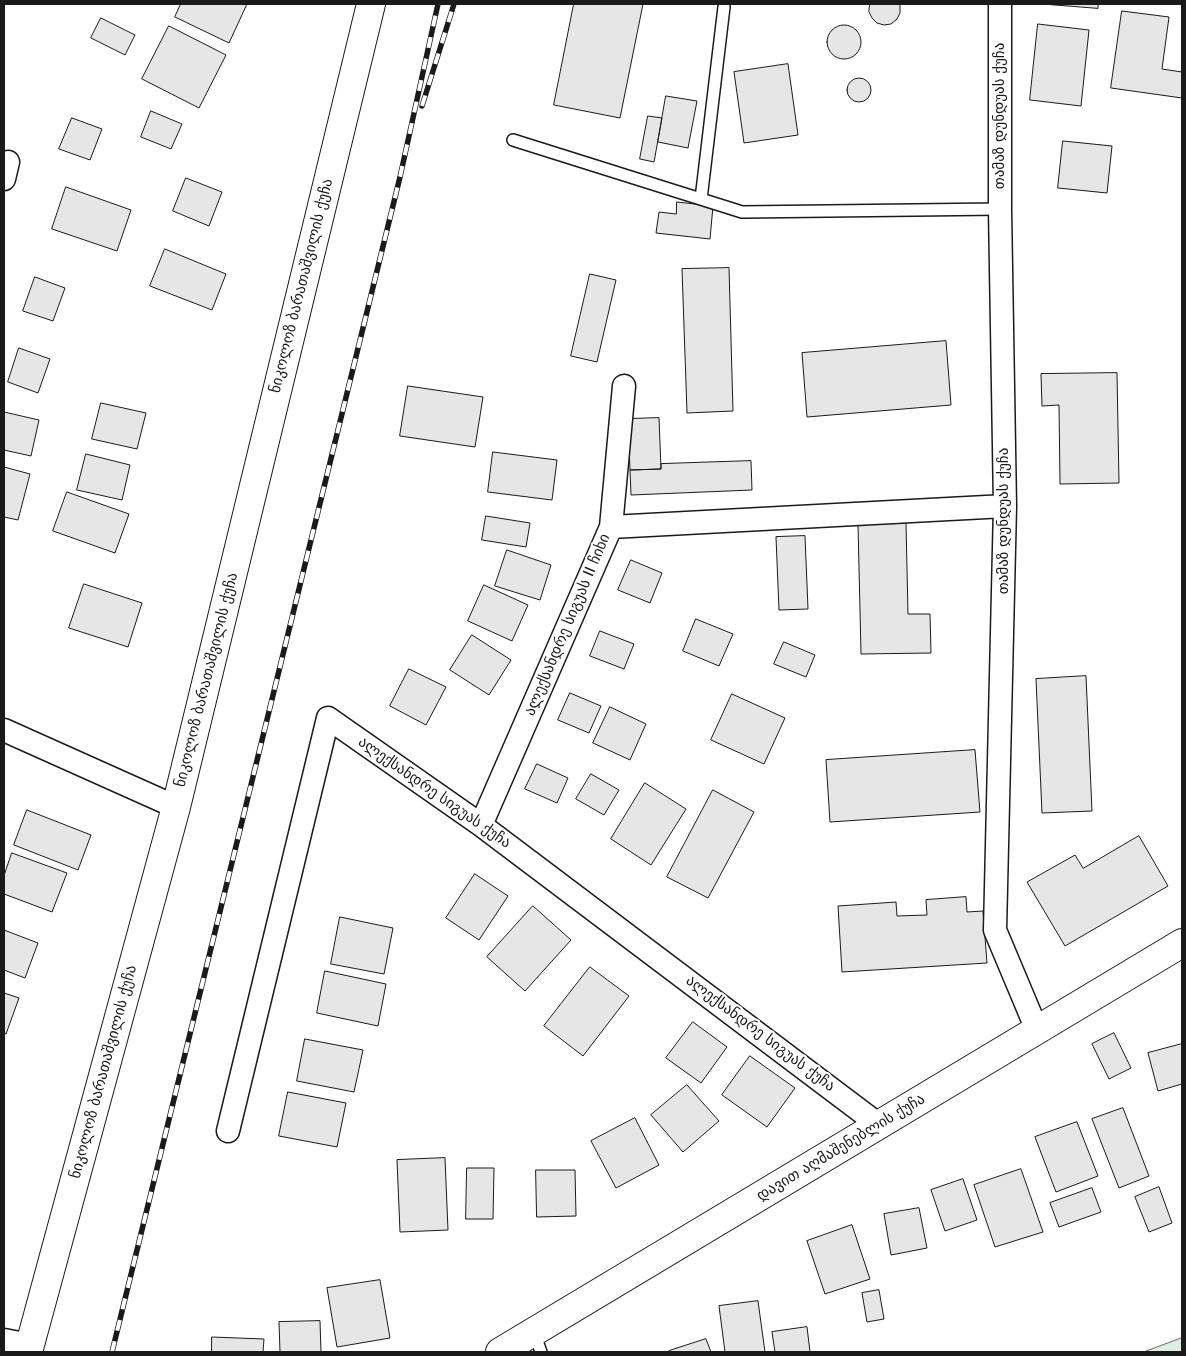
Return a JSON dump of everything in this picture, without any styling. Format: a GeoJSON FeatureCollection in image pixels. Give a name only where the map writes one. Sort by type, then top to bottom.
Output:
{"type":"FeatureCollection","features":[{"type":"Feature","properties":{"kind":"street","name":"ნიკოლოზ ბარათაშვილის ქუჩა"},"geometry":{"type":"LineString","coordinates":[[21,1346],[176,807],[371,4]]}},
{"type":"Feature","properties":{"kind":"street","name":"თამაზ დუნდუას ქუჩა"},"geometry":{"type":"LineString","coordinates":[[1000,4],[1000,209],[1005,506],[995,930],[1037,1030]]}},
{"type":"Feature","properties":{"kind":"street","name":"ალექსანდრე სიგუას II ჩიხი"},"geometry":{"type":"LineString","coordinates":[[482,825],[611,527],[624,386]]}},
{"type":"Feature","properties":{"kind":"street"},"geometry":{"type":"LineString","coordinates":[[611,527],[1005,506]]}},
{"type":"Feature","properties":{"kind":"street","name":"ალექსანდრე სიგუას ქუჩა"},"geometry":{"type":"LineString","coordinates":[[228,1131],[328,718],[482,825],[879,1125]]}},
{"type":"Feature","properties":{"kind":"street"},"geometry":{"type":"LineString","coordinates":[[4,730],[176,807]]}},
{"type":"Feature","properties":{"kind":"street","name":"დავით აღმაშენებლის ქუჩა"},"geometry":{"type":"LineString","coordinates":[[500,1352],[537,1342],[879,1125],[1182,944]]}},
{"type":"Feature","properties":{"kind":"lane"},"geometry":{"type":"LineString","coordinates":[[701,200],[724,7]]}},
{"type":"Feature","properties":{"kind":"lane"},"geometry":{"type":"LineString","coordinates":[[513,140],[742,212],[1000,209]]}},
{"type":"Feature","properties":{"kind":"green space"},"geometry":{"type":"Polygon","coordinates":[[[1182,1338],[1182,1352],[1144,1352],[1182,1338]]]}},
{"type":"Feature","properties":{"kind":"building"},"geometry":{"type":"Polygon","coordinates":[[[181,4],[247,4],[229,43],[175,17],[181,4]]]}},
{"type":"Feature","properties":{"kind":"building"},"geometry":{"type":"Polygon","coordinates":[[[574,4],[643,4],[620,118],[554,105],[574,4]]]}},
{"type":"Feature","properties":{"kind":"building"},"geometry":{"type":"Polygon","coordinates":[[[870,4],[900,4],[900,13],[891,24],[877,23],[869,12],[870,4]]]}},
{"type":"Feature","properties":{"kind":"building"},"geometry":{"type":"Polygon","coordinates":[[[1043,4],[1098,4],[1098,8],[1043,4]]]}},
{"type":"Feature","properties":{"kind":"building"},"geometry":{"type":"Polygon","coordinates":[[[1122,11],[1169,17],[1162,69],[1182,72],[1182,98],[1111,88],[1122,11]]]}},
{"type":"Feature","properties":{"kind":"building"},"geometry":{"type":"Polygon","coordinates":[[[101,18],[135,35],[125,55],[91,38],[101,18]]]}},
{"type":"Feature","properties":{"kind":"building"},"geometry":{"type":"Polygon","coordinates":[[[1038,24],[1089,30],[1081,106],[1030,100],[1038,24]]]}},
{"type":"Feature","properties":{"kind":"building"},"geometry":{"type":"Polygon","coordinates":[[[844,25],[851,26],[856,30],[860,35],[860,49],[856,54],[851,58],[844,59],[837,58],[832,54],[828,49],[827,42],[828,35],[832,30],[837,26],[844,25]]]}},
{"type":"Feature","properties":{"kind":"building"},"geometry":{"type":"Polygon","coordinates":[[[169,26],[226,55],[199,108],[142,79],[169,26]]]}},
{"type":"Feature","properties":{"kind":"building"},"geometry":{"type":"Polygon","coordinates":[[[788,64],[798,135],[744,143],[734,72],[788,64]]]}},
{"type":"Feature","properties":{"kind":"building"},"geometry":{"type":"Polygon","coordinates":[[[859,78],[868,81],[871,90],[868,99],[859,102],[850,99],[847,90],[850,81],[859,78]]]}},
{"type":"Feature","properties":{"kind":"building"},"geometry":{"type":"Polygon","coordinates":[[[666,96],[697,101],[688,148],[658,142],[666,96]]]}},
{"type":"Feature","properties":{"kind":"building"},"geometry":{"type":"Polygon","coordinates":[[[151,111],[182,124],[171,149],[141,137],[151,111]]]}},
{"type":"Feature","properties":{"kind":"building"},"geometry":{"type":"Polygon","coordinates":[[[648,116],[662,118],[654,162],[640,159],[648,116]]]}},
{"type":"Feature","properties":{"kind":"building"},"geometry":{"type":"Polygon","coordinates":[[[72,118],[102,129],[90,160],[59,149],[72,118]]]}},
{"type":"Feature","properties":{"kind":"building"},"geometry":{"type":"Polygon","coordinates":[[[1063,141],[1112,146],[1107,193],[1058,188],[1063,141]]]}},
{"type":"Feature","properties":{"kind":"building"},"geometry":{"type":"Polygon","coordinates":[[[186,178],[222,192],[209,226],[173,211],[186,178]]]}},
{"type":"Feature","properties":{"kind":"building"},"geometry":{"type":"Polygon","coordinates":[[[66,187],[131,210],[117,251],[52,229],[66,187]]]}},
{"type":"Feature","properties":{"kind":"building"},"geometry":{"type":"Polygon","coordinates":[[[677,202],[713,206],[710,239],[656,233],[659,212],[676,214],[677,202]]]}},
{"type":"Feature","properties":{"kind":"building"},"geometry":{"type":"Polygon","coordinates":[[[165,249],[226,274],[212,310],[150,286],[165,249]]]}},
{"type":"Feature","properties":{"kind":"building"},"geometry":{"type":"Polygon","coordinates":[[[729,268],[733,411],[687,413],[682,269],[729,268]]]}},
{"type":"Feature","properties":{"kind":"building"},"geometry":{"type":"Polygon","coordinates":[[[590,274],[616,280],[597,362],[571,356],[590,274]]]}},
{"type":"Feature","properties":{"kind":"building"},"geometry":{"type":"Polygon","coordinates":[[[35,277],[65,288],[53,321],[23,311],[35,277]]]}},
{"type":"Feature","properties":{"kind":"building"},"geometry":{"type":"Polygon","coordinates":[[[946,341],[951,405],[807,417],[802,353],[946,341]]]}},
{"type":"Feature","properties":{"kind":"building"},"geometry":{"type":"Polygon","coordinates":[[[19,348],[50,359],[38,393],[8,382],[19,348]]]}},
{"type":"Feature","properties":{"kind":"building"},"geometry":{"type":"Polygon","coordinates":[[[1117,373],[1119,483],[1060,484],[1059,405],[1042,406],[1041,374],[1117,373]]]}},
{"type":"Feature","properties":{"kind":"building"},"geometry":{"type":"Polygon","coordinates":[[[408,386],[483,397],[475,447],[400,436],[408,386]]]}},
{"type":"Feature","properties":{"kind":"building"},"geometry":{"type":"Polygon","coordinates":[[[101,403],[146,413],[137,449],[92,439],[101,403]]]}},
{"type":"Feature","properties":{"kind":"building"},"geometry":{"type":"Polygon","coordinates":[[[4,412],[39,420],[31,456],[4,450],[4,412]]]}},
{"type":"Feature","properties":{"kind":"building"},"geometry":{"type":"Polygon","coordinates":[[[659,418],[661,469],[630,470],[628,419],[659,418]]]}},
{"type":"Feature","properties":{"kind":"building"},"geometry":{"type":"Polygon","coordinates":[[[493,452],[557,460],[552,500],[488,492],[493,452]]]}},
{"type":"Feature","properties":{"kind":"building"},"geometry":{"type":"Polygon","coordinates":[[[86,454],[130,465],[122,500],[77,490],[86,454]]]}},
{"type":"Feature","properties":{"kind":"building"},"geometry":{"type":"Polygon","coordinates":[[[751,461],[752,490],[631,495],[630,470],[661,469],[661,464],[751,461]]]}},
{"type":"Feature","properties":{"kind":"building"},"geometry":{"type":"Polygon","coordinates":[[[4,467],[30,474],[18,520],[4,517],[4,467]]]}},
{"type":"Feature","properties":{"kind":"building"},"geometry":{"type":"Polygon","coordinates":[[[67,492],[129,514],[115,553],[53,531],[67,492]]]}},
{"type":"Feature","properties":{"kind":"building"},"geometry":{"type":"Polygon","coordinates":[[[486,516],[530,523],[526,547],[482,540],[486,516]]]}},
{"type":"Feature","properties":{"kind":"building"},"geometry":{"type":"Polygon","coordinates":[[[906,523],[908,614],[930,614],[931,653],[861,654],[858,524],[906,523]]]}},
{"type":"Feature","properties":{"kind":"building"},"geometry":{"type":"Polygon","coordinates":[[[805,536],[808,609],[779,610],[776,537],[805,536]]]}},
{"type":"Feature","properties":{"kind":"building"},"geometry":{"type":"Polygon","coordinates":[[[507,550],[551,565],[540,600],[495,586],[507,550]]]}},
{"type":"Feature","properties":{"kind":"building"},"geometry":{"type":"Polygon","coordinates":[[[631,560],[662,573],[650,603],[618,590],[631,560]]]}},
{"type":"Feature","properties":{"kind":"building"},"geometry":{"type":"Polygon","coordinates":[[[84,584],[142,603],[128,647],[69,628],[84,584]]]}},
{"type":"Feature","properties":{"kind":"building"},"geometry":{"type":"Polygon","coordinates":[[[484,585],[528,605],[512,641],[468,621],[484,585]]]}},
{"type":"Feature","properties":{"kind":"building"},"geometry":{"type":"Polygon","coordinates":[[[696,619],[733,634],[719,666],[683,651],[696,619]]]}},
{"type":"Feature","properties":{"kind":"building"},"geometry":{"type":"Polygon","coordinates":[[[600,631],[634,644],[624,669],[590,656],[600,631]]]}},
{"type":"Feature","properties":{"kind":"building"},"geometry":{"type":"Polygon","coordinates":[[[472,635],[511,660],[489,695],[450,670],[472,635]]]}},
{"type":"Feature","properties":{"kind":"building"},"geometry":{"type":"Polygon","coordinates":[[[784,642],[815,655],[806,677],[774,664],[784,642]]]}},
{"type":"Feature","properties":{"kind":"building"},"geometry":{"type":"Polygon","coordinates":[[[409,669],[446,687],[426,725],[390,706],[409,669]]]}},
{"type":"Feature","properties":{"kind":"building"},"geometry":{"type":"Polygon","coordinates":[[[1086,676],[1092,811],[1042,813],[1036,679],[1086,676]]]}},
{"type":"Feature","properties":{"kind":"building"},"geometry":{"type":"Polygon","coordinates":[[[570,693],[601,706],[589,733],[558,720],[570,693]]]}},
{"type":"Feature","properties":{"kind":"building"},"geometry":{"type":"Polygon","coordinates":[[[732,694],[785,718],[764,764],[711,740],[732,694]]]}},
{"type":"Feature","properties":{"kind":"building"},"geometry":{"type":"Polygon","coordinates":[[[610,707],[646,724],[630,760],[593,743],[610,707]]]}},
{"type":"Feature","properties":{"kind":"building"},"geometry":{"type":"Polygon","coordinates":[[[975,750],[980,812],[830,822],[826,760],[975,750]]]}},
{"type":"Feature","properties":{"kind":"building"},"geometry":{"type":"Polygon","coordinates":[[[537,764],[568,778],[557,803],[525,789],[537,764]]]}},
{"type":"Feature","properties":{"kind":"building"},"geometry":{"type":"Polygon","coordinates":[[[591,774],[619,790],[604,815],[576,799],[591,774]]]}},
{"type":"Feature","properties":{"kind":"building"},"geometry":{"type":"Polygon","coordinates":[[[645,783],[686,809],[651,865],[611,839],[645,783]]]}},
{"type":"Feature","properties":{"kind":"building"},"geometry":{"type":"Polygon","coordinates":[[[713,790],[754,812],[708,898],[667,877],[713,790]]]}},
{"type":"Feature","properties":{"kind":"building"},"geometry":{"type":"Polygon","coordinates":[[[27,810],[91,835],[78,870],[14,845],[27,810]]]}},
{"type":"Feature","properties":{"kind":"building"},"geometry":{"type":"Polygon","coordinates":[[[1139,836],[1168,886],[1065,946],[1027,882],[1075,855],[1083,868],[1139,836]]]}},
{"type":"Feature","properties":{"kind":"building"},"geometry":{"type":"Polygon","coordinates":[[[12,853],[67,873],[52,912],[4,894],[4,876],[12,853]]]}},
{"type":"Feature","properties":{"kind":"building"},"geometry":{"type":"Polygon","coordinates":[[[475,874],[508,896],[479,940],[446,918],[475,874]]]}},
{"type":"Feature","properties":{"kind":"building"},"geometry":{"type":"Polygon","coordinates":[[[966,897],[967,912],[983,911],[987,963],[842,972],[838,906],[896,902],[897,916],[927,915],[926,900],[966,897]]]}},
{"type":"Feature","properties":{"kind":"building"},"geometry":{"type":"Polygon","coordinates":[[[533,906],[571,940],[525,991],[487,957],[533,906]]]}},
{"type":"Feature","properties":{"kind":"building"},"geometry":{"type":"Polygon","coordinates":[[[340,917],[393,928],[384,974],[331,964],[340,917]]]}},
{"type":"Feature","properties":{"kind":"building"},"geometry":{"type":"Polygon","coordinates":[[[4,930],[38,943],[25,978],[4,970],[4,930]]]}},
{"type":"Feature","properties":{"kind":"building"},"geometry":{"type":"Polygon","coordinates":[[[590,967],[629,996],[583,1056],[544,1026],[590,967]]]}},
{"type":"Feature","properties":{"kind":"building"},"geometry":{"type":"Polygon","coordinates":[[[325,971],[386,984],[378,1026],[317,1013],[325,971]]]}},
{"type":"Feature","properties":{"kind":"building"},"geometry":{"type":"Polygon","coordinates":[[[4,993],[19,998],[6,1034],[4,1033],[4,993]]]}},
{"type":"Feature","properties":{"kind":"building"},"geometry":{"type":"Polygon","coordinates":[[[693,1022],[727,1047],[701,1083],[666,1058],[693,1022]]]}},
{"type":"Feature","properties":{"kind":"building"},"geometry":{"type":"Polygon","coordinates":[[[1114,1033],[1131,1068],[1109,1079],[1092,1044],[1114,1033]]]}},
{"type":"Feature","properties":{"kind":"building"},"geometry":{"type":"Polygon","coordinates":[[[305,1039],[363,1050],[354,1092],[297,1081],[305,1039]]]}},
{"type":"Feature","properties":{"kind":"building"},"geometry":{"type":"Polygon","coordinates":[[[1182,1044],[1182,1084],[1158,1091],[1148,1053],[1182,1044]]]}},
{"type":"Feature","properties":{"kind":"building"},"geometry":{"type":"Polygon","coordinates":[[[750,1056],[795,1088],[767,1127],[722,1095],[750,1056]]]}},
{"type":"Feature","properties":{"kind":"building"},"geometry":{"type":"Polygon","coordinates":[[[687,1085],[719,1121],[683,1152],[651,1115],[687,1085]]]}},
{"type":"Feature","properties":{"kind":"building"},"geometry":{"type":"Polygon","coordinates":[[[288,1092],[346,1103],[337,1147],[279,1136],[288,1092]]]}},
{"type":"Feature","properties":{"kind":"building"},"geometry":{"type":"Polygon","coordinates":[[[1123,1108],[1149,1176],[1119,1188],[1092,1119],[1123,1108]]]}},
{"type":"Feature","properties":{"kind":"building"},"geometry":{"type":"Polygon","coordinates":[[[635,1118],[659,1165],[616,1188],[591,1141],[635,1118]]]}},
{"type":"Feature","properties":{"kind":"building"},"geometry":{"type":"Polygon","coordinates":[[[1077,1122],[1098,1176],[1056,1192],[1035,1137],[1077,1122]]]}},
{"type":"Feature","properties":{"kind":"building"},"geometry":{"type":"Polygon","coordinates":[[[445,1158],[448,1230],[400,1232],[397,1160],[445,1158]]]}},
{"type":"Feature","properties":{"kind":"building"},"geometry":{"type":"Polygon","coordinates":[[[467,1168],[494,1168],[493,1219],[466,1219],[467,1168]]]}},
{"type":"Feature","properties":{"kind":"building"},"geometry":{"type":"Polygon","coordinates":[[[1021,1169],[1043,1232],[995,1247],[974,1185],[1021,1169]]]}},
{"type":"Feature","properties":{"kind":"building"},"geometry":{"type":"Polygon","coordinates":[[[536,1170],[575,1170],[576,1216],[537,1217],[536,1170]]]}},
{"type":"Feature","properties":{"kind":"building"},"geometry":{"type":"Polygon","coordinates":[[[963,1179],[977,1220],[945,1231],[931,1190],[963,1179]]]}},
{"type":"Feature","properties":{"kind":"building"},"geometry":{"type":"Polygon","coordinates":[[[1159,1187],[1172,1223],[1149,1232],[1135,1197],[1159,1187]]]}},
{"type":"Feature","properties":{"kind":"building"},"geometry":{"type":"Polygon","coordinates":[[[1092,1188],[1101,1212],[1059,1227],[1050,1203],[1092,1188]]]}},
{"type":"Feature","properties":{"kind":"building"},"geometry":{"type":"Polygon","coordinates":[[[919,1208],[927,1248],[891,1255],[884,1214],[919,1208]]]}},
{"type":"Feature","properties":{"kind":"building"},"geometry":{"type":"Polygon","coordinates":[[[852,1225],[870,1279],[825,1294],[807,1241],[852,1225]]]}},
{"type":"Feature","properties":{"kind":"building"},"geometry":{"type":"Polygon","coordinates":[[[380,1280],[390,1338],[337,1347],[327,1288],[380,1280]]]}},
{"type":"Feature","properties":{"kind":"building"},"geometry":{"type":"Polygon","coordinates":[[[879,1290],[884,1319],[867,1322],[862,1293],[879,1290]]]}},
{"type":"Feature","properties":{"kind":"building"},"geometry":{"type":"Polygon","coordinates":[[[758,1301],[765,1352],[725,1352],[719,1306],[758,1301]]]}},
{"type":"Feature","properties":{"kind":"building"},"geometry":{"type":"Polygon","coordinates":[[[320,1321],[321,1352],[280,1352],[279,1322],[320,1321]]]}},
{"type":"Feature","properties":{"kind":"building"},"geometry":{"type":"Polygon","coordinates":[[[807,1327],[810,1352],[775,1352],[772,1332],[807,1327]]]}},
{"type":"Feature","properties":{"kind":"building"},"geometry":{"type":"Polygon","coordinates":[[[212,1337],[264,1339],[263,1352],[212,1352],[212,1337]]]}},
{"type":"Feature","properties":{"kind":"building"},"geometry":{"type":"Polygon","coordinates":[[[706,1339],[711,1352],[669,1352],[669,1351],[706,1339]]]}},
{"type":"Feature","properties":{"kind":"railway"},"geometry":{"type":"LineString","coordinates":[[112,1352],[400,177],[438,4]]}},
{"type":"Feature","properties":{"kind":"railway"},"geometry":{"type":"LineString","coordinates":[[422,106],[454,4]]}}]}
